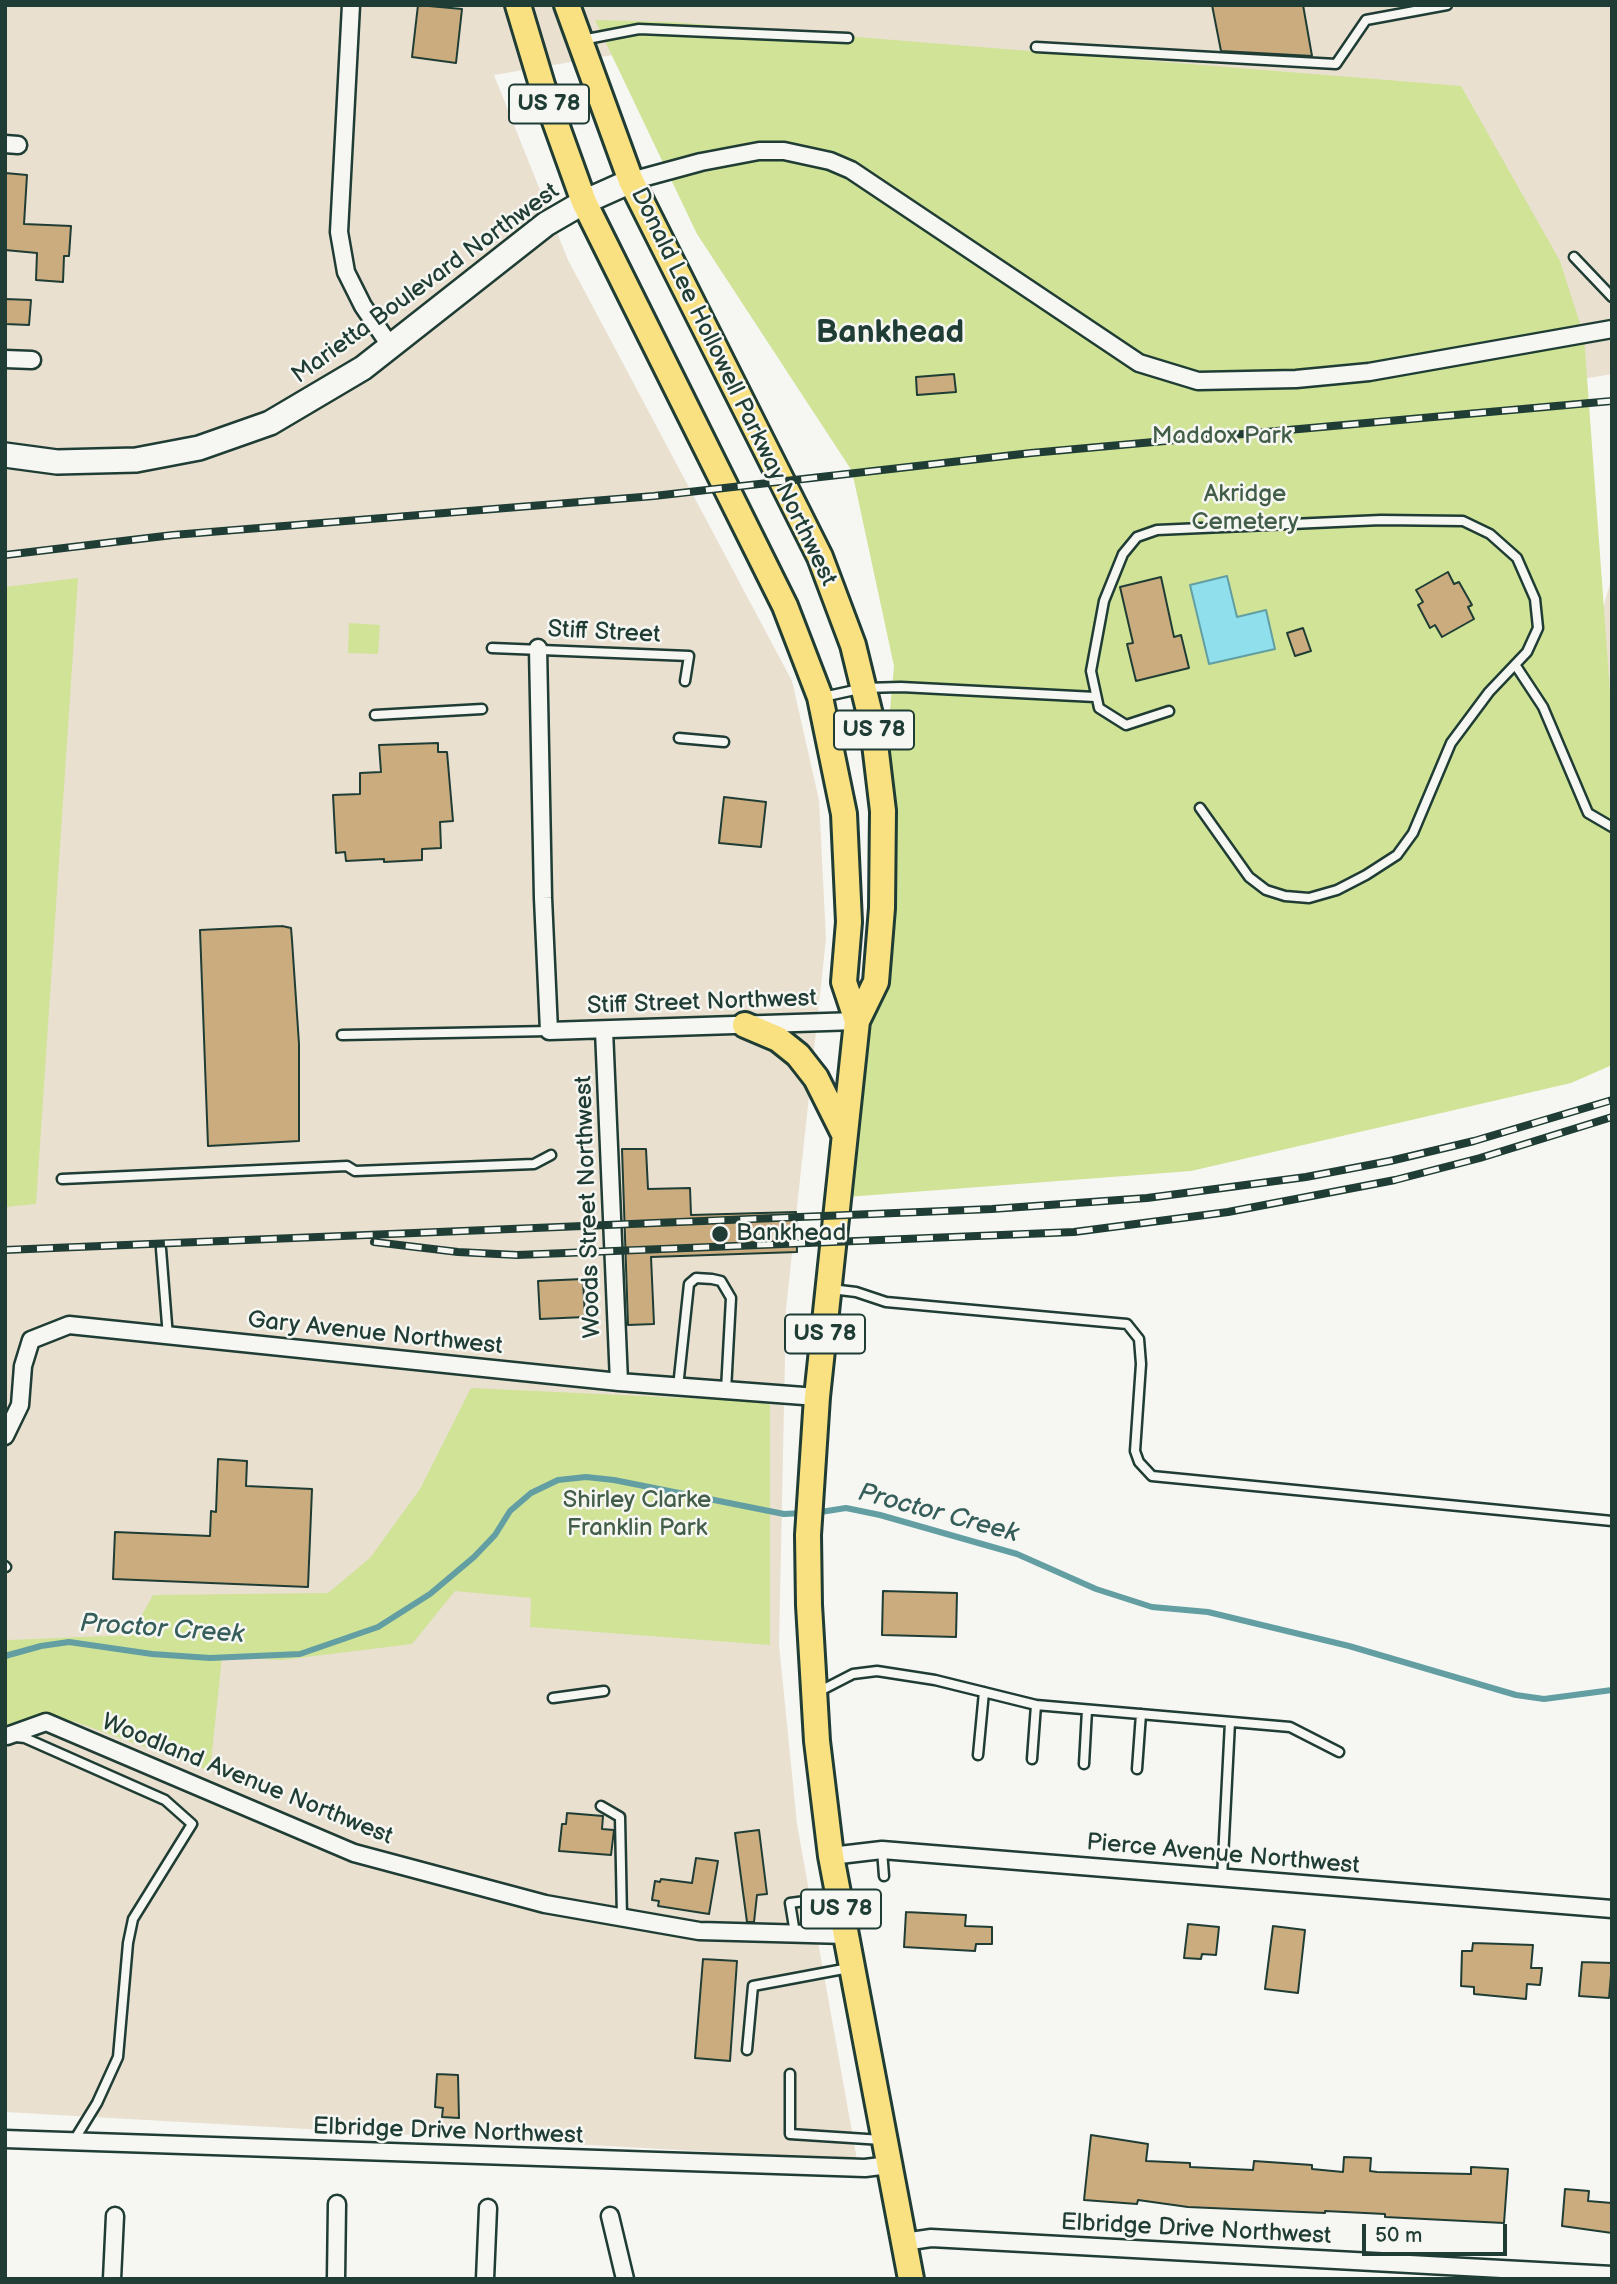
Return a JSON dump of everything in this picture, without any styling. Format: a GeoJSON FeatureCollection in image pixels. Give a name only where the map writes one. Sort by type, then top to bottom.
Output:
{"type":"FeatureCollection","features":[{"type":"Feature","properties":{"kind":"main road","name":"Donald Lee Hollowell Parkway Northwest"},"geometry":{"type":"LineString","coordinates":[[518,5],[541,85],[584,202],[785,606],[820,698],[844,814],[849,922],[844,982],[857,1021]]}},
{"type":"Feature","properties":{"kind":"main road","name":"Donald Lee Hollowell Parkway Northwest"},"geometry":{"type":"LineString","coordinates":[[567,5],[631,181],[820,557],[853,645],[878,766],[884,860],[877,982],[857,1021],[844,1134],[831,1289],[817,1397],[808,1535],[809,1605],[817,1741],[831,1856],[911,2279]]}},
{"type":"Feature","properties":{"kind":"main road","name":"Marietta Boulevard Northwest"},"geometry":{"type":"LineString","coordinates":[[12,456],[99,463],[136,460],[199,448],[270,423],[298,409],[391,347],[546,224],[584,202],[631,181]]}},
{"type":"Feature","properties":{"kind":"main road"},"geometry":{"type":"LineString","coordinates":[[745,1025],[778,1039],[798,1055],[816,1078],[844,1134]]}},
{"type":"Feature","properties":{"kind":"street"},"geometry":{"type":"LineString","coordinates":[[351,5],[338,232],[346,272],[363,306],[391,347]]}},
{"type":"Feature","properties":{"kind":"street"},"geometry":{"type":"LineString","coordinates":[[631,181],[701,162],[760,151],[785,152],[830,161],[851,170],[1139,363],[1198,381],[1296,379],[1369,372],[1612,330]]}},
{"type":"Feature","properties":{"kind":"street"},"geometry":{"type":"LineString","coordinates":[[5,359],[32,360]]}},
{"type":"Feature","properties":{"kind":"street"},"geometry":{"type":"LineString","coordinates":[[538,648],[543,898],[550,1031]]}},
{"type":"Feature","properties":{"kind":"street","name":"Stiff Street Northwest"},"geometry":{"type":"LineString","coordinates":[[550,1031],[857,1021]]}},
{"type":"Feature","properties":{"kind":"street","name":"Woods Street Northwest"},"geometry":{"type":"LineString","coordinates":[[604,1030],[619,1382]]}},
{"type":"Feature","properties":{"kind":"street","name":"Gary Avenue Northwest"},"geometry":{"type":"LineString","coordinates":[[5,1436],[20,1405],[23,1366],[32,1340],[69,1325],[619,1382],[817,1397]]}},
{"type":"Feature","properties":{"kind":"street","name":"Woodland Avenue Northwest"},"geometry":{"type":"LineString","coordinates":[[6,1736],[46,1722],[354,1853],[545,1904],[699,1931],[846,1935]]}},
{"type":"Feature","properties":{"kind":"street","name":"Pierce Avenue Northwest"},"geometry":{"type":"LineString","coordinates":[[831,1856],[882,1850],[1612,1909]]}},
{"type":"Feature","properties":{"kind":"street","name":"Elbridge Drive Northwest"},"geometry":{"type":"LineString","coordinates":[[5,2139],[865,2168],[889,2165]]}},
{"type":"Feature","properties":{"kind":"street"},"geometry":{"type":"LineString","coordinates":[[336,2279],[337,2204]]}},
{"type":"Feature","properties":{"kind":"street"},"geometry":{"type":"LineString","coordinates":[[485,2279],[488,2208]]}},
{"type":"Feature","properties":{"kind":"street"},"geometry":{"type":"LineString","coordinates":[[112,2279],[115,2216]]}},
{"type":"Feature","properties":{"kind":"street"},"geometry":{"type":"LineString","coordinates":[[610,2216],[625,2279]]}},
{"type":"Feature","properties":{"kind":"street","name":"Elbridge Drive Northwest"},"geometry":{"type":"LineString","coordinates":[[904,2242],[931,2238],[1439,2272],[1612,2275]]}},
{"type":"Feature","properties":{"kind":"lane"},"geometry":{"type":"LineString","coordinates":[[1036,47],[1336,64],[1366,20],[1447,5]]}},
{"type":"Feature","properties":{"kind":"lane"},"geometry":{"type":"LineString","coordinates":[[579,41],[639,29],[848,38]]}},
{"type":"Feature","properties":{"kind":"lane"},"geometry":{"type":"LineString","coordinates":[[1574,257],[1612,297]]}},
{"type":"Feature","properties":{"kind":"lane"},"geometry":{"type":"LineString","coordinates":[[1169,711],[1126,724],[1099,708],[1091,671],[1104,601],[1123,554],[1137,537],[1157,530],[1381,520],[1463,521],[1490,534],[1517,558],[1535,599],[1538,628],[1527,652],[1489,691],[1451,743],[1413,833],[1396,855],[1337,890],[1309,898],[1266,890],[1249,877],[1200,808]]}},
{"type":"Feature","properties":{"kind":"lane","name":"Stiff Street"},"geometry":{"type":"LineString","coordinates":[[492,648],[689,656],[685,681]]}},
{"type":"Feature","properties":{"kind":"lane"},"geometry":{"type":"LineString","coordinates":[[1516,666],[1544,707],[1588,813],[1612,827]]}},
{"type":"Feature","properties":{"kind":"lane"},"geometry":{"type":"LineString","coordinates":[[820,698],[864,688],[901,687],[1095,697]]}},
{"type":"Feature","properties":{"kind":"lane"},"geometry":{"type":"LineString","coordinates":[[375,715],[482,709]]}},
{"type":"Feature","properties":{"kind":"lane"},"geometry":{"type":"LineString","coordinates":[[679,738],[724,742]]}},
{"type":"Feature","properties":{"kind":"lane"},"geometry":{"type":"LineString","coordinates":[[342,1035],[550,1031]]}},
{"type":"Feature","properties":{"kind":"lane"},"geometry":{"type":"LineString","coordinates":[[62,1179],[347,1166],[355,1171],[534,1164],[551,1155]]}},
{"type":"Feature","properties":{"kind":"lane"},"geometry":{"type":"LineString","coordinates":[[161,1250],[169,1337]]}},
{"type":"Feature","properties":{"kind":"lane"},"geometry":{"type":"LineString","coordinates":[[678,1387],[688,1283],[696,1278],[712,1279],[721,1281],[732,1298],[726,1390]]}},
{"type":"Feature","properties":{"kind":"lane"},"geometry":{"type":"LineString","coordinates":[[831,1289],[856,1292],[886,1302],[1127,1324],[1139,1339],[1142,1364],[1135,1451],[1139,1462],[1152,1476],[1612,1521]]}},
{"type":"Feature","properties":{"kind":"lane"},"geometry":{"type":"LineString","coordinates":[[816,1693],[853,1674],[877,1671],[935,1680],[1035,1705],[1290,1727],[1339,1752]]}},
{"type":"Feature","properties":{"kind":"lane"},"geometry":{"type":"LineString","coordinates":[[553,1698],[604,1692]]}},
{"type":"Feature","properties":{"kind":"lane"},"geometry":{"type":"LineString","coordinates":[[978,1755],[984,1692]]}},
{"type":"Feature","properties":{"kind":"lane"},"geometry":{"type":"LineString","coordinates":[[1032,1759],[1035,1705]]}},
{"type":"Feature","properties":{"kind":"lane"},"geometry":{"type":"LineString","coordinates":[[1084,1764],[1087,1710]]}},
{"type":"Feature","properties":{"kind":"lane"},"geometry":{"type":"LineString","coordinates":[[1137,1769],[1141,1714]]}},
{"type":"Feature","properties":{"kind":"lane"},"geometry":{"type":"LineString","coordinates":[[1222,1878],[1230,1722]]}},
{"type":"Feature","properties":{"kind":"lane"},"geometry":{"type":"LineString","coordinates":[[6,1736],[25,1738],[165,1800],[192,1824],[134,1919],[128,1943],[118,2057],[97,2103],[73,2142]]}},
{"type":"Feature","properties":{"kind":"lane"},"geometry":{"type":"LineString","coordinates":[[601,1806],[620,1817],[622,1917]]}},
{"type":"Feature","properties":{"kind":"lane"},"geometry":{"type":"LineString","coordinates":[[882,1850],[884,1876]]}},
{"type":"Feature","properties":{"kind":"lane"},"geometry":{"type":"LineString","coordinates":[[794,1933],[790,1903],[839,1897]]}},
{"type":"Feature","properties":{"kind":"lane"},"geometry":{"type":"LineString","coordinates":[[747,2050],[753,1986],[852,1968]]}},
{"type":"Feature","properties":{"kind":"lane"},"geometry":{"type":"LineString","coordinates":[[790,2074],[790,2134],[857,2141],[885,2140]]}},
{"type":"Feature","properties":{"kind":"shaded area"},"geometry":{"type":"Polygon","coordinates":[[[5,5],[1612,5],[1612,374],[1560,383],[684,43],[494,75],[568,260],[792,681],[819,800],[826,939],[786,1309],[779,1645],[797,1824],[857,2160],[5,2112],[5,5]]]}},
{"type":"Feature","properties":{"kind":"shaded area"},"geometry":{"type":"Polygon","coordinates":[[[1612,577],[1612,719],[1603,608],[1612,577]]]}},
{"type":"Feature","properties":{"kind":"green space","name":"Maddox Park"},"geometry":{"type":"Polygon","coordinates":[[[595,20],[672,22],[1461,86],[1560,261],[1584,336],[1612,719],[1612,1065],[1571,1083],[1191,1171],[846,1197],[894,666],[852,471],[697,234],[595,20]]]}},
{"type":"Feature","properties":{"kind":"green space"},"geometry":{"type":"Polygon","coordinates":[[[78,578],[36,1204],[5,1207],[5,587],[78,578]]]}},
{"type":"Feature","properties":{"kind":"green space"},"geometry":{"type":"Polygon","coordinates":[[[349,623],[380,625],[378,654],[348,653],[349,623]]]}},
{"type":"Feature","properties":{"kind":"green space","name":"Shirley Clarke Franklin Park"},"geometry":{"type":"Polygon","coordinates":[[[471,1388],[770,1402],[770,1645],[530,1627],[531,1598],[455,1591],[412,1644],[282,1660],[222,1657],[210,1771],[73,1721],[5,1737],[5,1641],[131,1635],[153,1595],[328,1593],[370,1558],[420,1489],[471,1388]]]}},
{"type":"Feature","properties":{"kind":"water"},"geometry":{"type":"Polygon","coordinates":[[[1227,576],[1237,617],[1266,610],[1275,649],[1209,664],[1190,585],[1227,576]]]}},
{"type":"Feature","properties":{"kind":"building"},"geometry":{"type":"Polygon","coordinates":[[[418,5],[462,9],[456,63],[412,57],[418,5]]]}},
{"type":"Feature","properties":{"kind":"building"},"geometry":{"type":"Polygon","coordinates":[[[1212,5],[1303,5],[1312,56],[1221,51],[1212,5]]]}},
{"type":"Feature","properties":{"kind":"building"},"geometry":{"type":"Polygon","coordinates":[[[5,173],[27,175],[24,224],[71,226],[69,256],[64,256],[63,282],[36,280],[37,253],[5,250],[5,173]]]}},
{"type":"Feature","properties":{"kind":"building"},"geometry":{"type":"Polygon","coordinates":[[[5,299],[31,300],[29,325],[5,324],[5,299]]]}},
{"type":"Feature","properties":{"kind":"building"},"geometry":{"type":"Polygon","coordinates":[[[954,374],[956,392],[917,395],[916,377],[954,374]]]}},
{"type":"Feature","properties":{"kind":"building"},"geometry":{"type":"Polygon","coordinates":[[[1448,572],[1454,584],[1459,582],[1472,605],[1468,607],[1474,619],[1442,637],[1435,625],[1430,628],[1418,605],[1423,602],[1416,590],[1448,572]]]}},
{"type":"Feature","properties":{"kind":"building"},"geometry":{"type":"Polygon","coordinates":[[[1161,577],[1174,637],[1181,635],[1189,668],[1136,681],[1127,644],[1133,643],[1120,587],[1161,577]]]}},
{"type":"Feature","properties":{"kind":"building"},"geometry":{"type":"Polygon","coordinates":[[[1303,628],[1311,651],[1295,656],[1287,633],[1303,628]]]}},
{"type":"Feature","properties":{"kind":"building"},"geometry":{"type":"Polygon","coordinates":[[[438,743],[438,752],[447,752],[453,821],[440,822],[441,848],[422,849],[422,860],[384,862],[384,859],[346,861],[345,852],[336,853],[333,795],[360,794],[360,773],[381,772],[379,745],[438,743]]]}},
{"type":"Feature","properties":{"kind":"building"},"geometry":{"type":"Polygon","coordinates":[[[724,797],[766,802],[761,847],[719,843],[724,797]]]}},
{"type":"Feature","properties":{"kind":"building"},"geometry":{"type":"Polygon","coordinates":[[[282,926],[291,928],[292,940],[299,1044],[299,1141],[208,1146],[200,930],[282,926]]]}},
{"type":"Feature","properties":{"kind":"building"},"geometry":{"type":"Polygon","coordinates":[[[622,1149],[646,1149],[648,1189],[690,1188],[691,1215],[796,1212],[797,1252],[651,1257],[654,1324],[628,1325],[622,1149]]]}},
{"type":"Feature","properties":{"kind":"building"},"geometry":{"type":"Polygon","coordinates":[[[583,1279],[585,1317],[540,1319],[538,1281],[583,1279]]]}},
{"type":"Feature","properties":{"kind":"building"},"geometry":{"type":"Polygon","coordinates":[[[218,1459],[247,1461],[246,1486],[312,1489],[308,1587],[113,1579],[115,1532],[210,1536],[211,1511],[216,1512],[218,1459]]]}},
{"type":"Feature","properties":{"kind":"building"},"geometry":{"type":"Polygon","coordinates":[[[883,1591],[957,1593],[956,1637],[882,1635],[883,1591]]]}},
{"type":"Feature","properties":{"kind":"building"},"geometry":{"type":"Polygon","coordinates":[[[567,1813],[603,1816],[602,1829],[614,1830],[611,1855],[559,1851],[562,1824],[566,1824],[567,1813]]]}},
{"type":"Feature","properties":{"kind":"building"},"geometry":{"type":"Polygon","coordinates":[[[759,1830],[767,1894],[757,1895],[754,1922],[747,1922],[735,1833],[759,1830]]]}},
{"type":"Feature","properties":{"kind":"building"},"geometry":{"type":"Polygon","coordinates":[[[696,1858],[718,1861],[709,1914],[658,1906],[659,1901],[652,1900],[655,1881],[660,1882],[661,1879],[692,1883],[696,1858]]]}},
{"type":"Feature","properties":{"kind":"building"},"geometry":{"type":"Polygon","coordinates":[[[906,1912],[966,1915],[965,1926],[992,1927],[992,1944],[976,1944],[975,1951],[904,1947],[906,1912]]]}},
{"type":"Feature","properties":{"kind":"building"},"geometry":{"type":"Polygon","coordinates":[[[1188,1924],[1219,1927],[1216,1955],[1202,1954],[1201,1959],[1184,1958],[1188,1924]]]}},
{"type":"Feature","properties":{"kind":"building"},"geometry":{"type":"Polygon","coordinates":[[[1273,1926],[1305,1930],[1298,1993],[1265,1989],[1273,1926]]]}},
{"type":"Feature","properties":{"kind":"building"},"geometry":{"type":"Polygon","coordinates":[[[1473,1943],[1533,1945],[1531,1968],[1542,1968],[1540,1985],[1527,1984],[1526,1999],[1474,1994],[1474,1987],[1461,1986],[1462,1951],[1472,1951],[1473,1943]]]}},
{"type":"Feature","properties":{"kind":"building"},"geometry":{"type":"Polygon","coordinates":[[[703,1959],[737,1961],[730,2061],[695,2058],[703,1959]]]}},
{"type":"Feature","properties":{"kind":"building"},"geometry":{"type":"Polygon","coordinates":[[[1582,1962],[1612,1963],[1609,1998],[1579,1996],[1582,1962]]]}},
{"type":"Feature","properties":{"kind":"building"},"geometry":{"type":"Polygon","coordinates":[[[437,2074],[458,2075],[459,2118],[442,2117],[443,2108],[435,2107],[437,2074]]]}},
{"type":"Feature","properties":{"kind":"building"},"geometry":{"type":"Polygon","coordinates":[[[1091,2135],[1148,2144],[1146,2161],[1190,2163],[1190,2167],[1253,2170],[1254,2161],[1312,2165],[1312,2169],[1343,2172],[1344,2157],[1371,2158],[1370,2171],[1377,2172],[1471,2174],[1471,2167],[1508,2169],[1504,2223],[1385,2217],[1385,2214],[1188,2207],[1138,2200],[1137,2204],[1084,2200],[1091,2135]]]}},
{"type":"Feature","properties":{"kind":"building"},"geometry":{"type":"Polygon","coordinates":[[[1565,2189],[1589,2191],[1588,2201],[1612,2203],[1612,2233],[1562,2226],[1565,2189]]]}},
{"type":"Feature","properties":{"kind":"waterway","name":"Proctor Creek"},"geometry":{"type":"LineString","coordinates":[[5,1656],[69,1642],[152,1654],[210,1658],[300,1654],[378,1627],[430,1594],[474,1557],[495,1535],[510,1511],[531,1493],[558,1480],[586,1477],[614,1480],[784,1514],[803,1513]]}},
{"type":"Feature","properties":{"kind":"waterway","name":"Proctor Creek"},"geometry":{"type":"LineString","coordinates":[[814,1513],[846,1508],[880,1515],[1017,1554],[1096,1589],[1152,1607],[1208,1612],[1349,1646],[1516,1695],[1544,1699],[1612,1690]]}},
{"type":"Feature","properties":{"kind":"railway"},"geometry":{"type":"LineString","coordinates":[[5,555],[173,535],[654,496],[1031,453],[1612,401]]}},
{"type":"Feature","properties":{"kind":"railway"},"geometry":{"type":"LineString","coordinates":[[5,1250],[992,1209],[1147,1198],[1306,1177],[1390,1161],[1474,1141],[1612,1100]]}},
{"type":"Feature","properties":{"kind":"railway"},"geometry":{"type":"LineString","coordinates":[[374,1242],[458,1252],[517,1255],[1074,1232],[1228,1212],[1395,1180],[1480,1158],[1612,1117]]}},
{"type":"Feature","properties":{"kind":"place","name":"Bankhead"},"geometry":{"type":"Point","coordinates":[720,1234]}},
{"type":"Feature","properties":{"kind":"district","name":"Bankhead"},"geometry":{"type":"Point","coordinates":[890,334]}},
{"type":"Feature","properties":{"kind":"park label","name":"Akridge Cemetery"},"geometry":{"type":"Point","coordinates":[1245,509]}}]}
